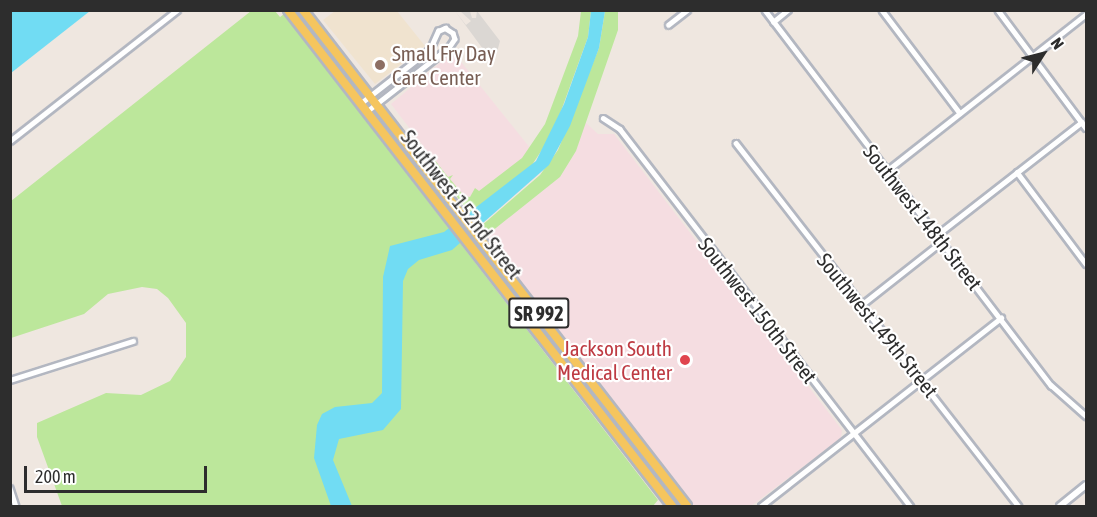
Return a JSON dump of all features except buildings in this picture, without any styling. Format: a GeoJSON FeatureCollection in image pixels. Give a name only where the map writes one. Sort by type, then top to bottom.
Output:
{"type":"FeatureCollection","features":[{"type":"Feature","properties":{"kind":"main road","name":"Southwest 152nd Street"},"geometry":{"type":"LineString","coordinates":[[288,10],[455,223],[672,507]]}},
{"type":"Feature","properties":{"kind":"main road","name":"Southwest 152nd Street"},"geometry":{"type":"LineString","coordinates":[[303,10],[378,104],[687,507]]}},
{"type":"Feature","properties":{"kind":"street"},"geometry":{"type":"LineString","coordinates":[[10,141],[177,10]]}},
{"type":"Feature","properties":{"kind":"street"},"geometry":{"type":"LineString","coordinates":[[668,25],[687,10]]}},
{"type":"Feature","properties":{"kind":"street","name":"Southwest 148th Street"},"geometry":{"type":"LineString","coordinates":[[765,10],[938,234],[1054,390],[1086,417]]}},
{"type":"Feature","properties":{"kind":"street"},"geometry":{"type":"LineString","coordinates":[[773,22],[788,10]]}},
{"type":"Feature","properties":{"kind":"street"},"geometry":{"type":"LineString","coordinates":[[882,10],[960,113]]}},
{"type":"Feature","properties":{"kind":"street"},"geometry":{"type":"LineString","coordinates":[[998,10],[1086,128]]}},
{"type":"Feature","properties":{"kind":"street"},"geometry":{"type":"LineString","coordinates":[[888,170],[1086,14]]}},
{"type":"Feature","properties":{"kind":"street"},"geometry":{"type":"LineString","coordinates":[[361,103],[430,49],[438,31],[445,28],[453,33],[455,39],[449,48],[368,111]]}},
{"type":"Feature","properties":{"kind":"street","name":"Southwest 150th Street"},"geometry":{"type":"LineString","coordinates":[[603,118],[620,129],[910,507]]}},
{"type":"Feature","properties":{"kind":"street"},"geometry":{"type":"LineString","coordinates":[[860,306],[935,247],[938,234],[1083,122]]}},
{"type":"Feature","properties":{"kind":"street","name":"Southwest 149th Street"},"geometry":{"type":"LineString","coordinates":[[736,144],[860,306],[922,380],[1019,507]]}},
{"type":"Feature","properties":{"kind":"street"},"geometry":{"type":"LineString","coordinates":[[1017,172],[1086,264]]}},
{"type":"Feature","properties":{"kind":"street"},"geometry":{"type":"LineString","coordinates":[[761,507],[1001,318]]}},
{"type":"Feature","properties":{"kind":"street"},"geometry":{"type":"LineString","coordinates":[[10,380],[133,341]]}},
{"type":"Feature","properties":{"kind":"street"},"geometry":{"type":"LineString","coordinates":[[1060,507],[1086,485]]}},
{"type":"Feature","properties":{"kind":"street"},"geometry":{"type":"LineString","coordinates":[[10,488],[16,507]]}},
{"type":"Feature","properties":{"kind":"shaded area","name":"Small Fry Day Care Center"},"geometry":{"type":"Polygon","coordinates":[[[335,11],[397,11],[425,46],[375,84],[323,20],[335,11]]]}},
{"type":"Feature","properties":{"kind":"shaded area"},"geometry":{"type":"Polygon","coordinates":[[[455,11],[466,25],[471,21],[460,11],[470,11],[472,18],[476,18],[477,11],[500,41],[496,56],[484,52],[480,55],[483,49],[455,11]]]}},
{"type":"Feature","properties":{"kind":"shaded area"},"geometry":{"type":"Polygon","coordinates":[[[453,52],[531,149],[515,166],[466,202],[391,104],[453,52]]]}},
{"type":"Feature","properties":{"kind":"shaded area","name":"Jackson South Medical Center"},"geometry":{"type":"Polygon","coordinates":[[[585,122],[598,134],[614,134],[842,430],[841,438],[751,506],[694,506],[486,236],[560,177],[576,151],[585,122]]]}},
{"type":"Feature","properties":{"kind":"green space"},"geometry":{"type":"Polygon","coordinates":[[[251,11],[275,11],[280,17],[284,14],[658,500],[653,506],[62,506],[37,437],[37,423],[106,393],[141,395],[170,381],[186,357],[186,323],[168,298],[157,289],[142,287],[108,294],[84,314],[11,338],[11,201],[251,11]]]}},
{"type":"Feature","properties":{"kind":"green space"},"geometry":{"type":"Polygon","coordinates":[[[581,11],[591,11],[588,37],[553,133],[532,165],[470,213],[429,162],[434,159],[448,177],[453,175],[450,179],[464,196],[470,197],[475,188],[479,191],[522,158],[545,124],[578,36],[581,11]]]}},
{"type":"Feature","properties":{"kind":"green space"},"geometry":{"type":"Polygon","coordinates":[[[605,11],[618,11],[618,30],[576,151],[560,177],[486,236],[480,227],[540,175],[558,150],[599,48],[605,11]]]}},
{"type":"Feature","properties":{"kind":"water"},"geometry":{"type":"Polygon","coordinates":[[[11,10],[90,10],[90,11],[11,73],[11,10]]]}},
{"type":"Feature","properties":{"kind":"water"},"geometry":{"type":"Polygon","coordinates":[[[591,11],[605,11],[599,48],[570,126],[549,165],[452,250],[419,260],[408,269],[403,281],[401,409],[383,430],[339,439],[333,460],[352,506],[331,506],[314,458],[317,425],[322,414],[335,407],[372,403],[382,393],[383,277],[390,246],[444,232],[536,161],[564,104],[588,37],[591,11]]]}},
{"type":"Feature","properties":{"kind":"place","name":"Small Fry Day Care Center"},"geometry":{"type":"Point","coordinates":[380,65]}},
{"type":"Feature","properties":{"kind":"place","name":"Jackson South Medical Center"},"geometry":{"type":"Point","coordinates":[685,360]}}]}
